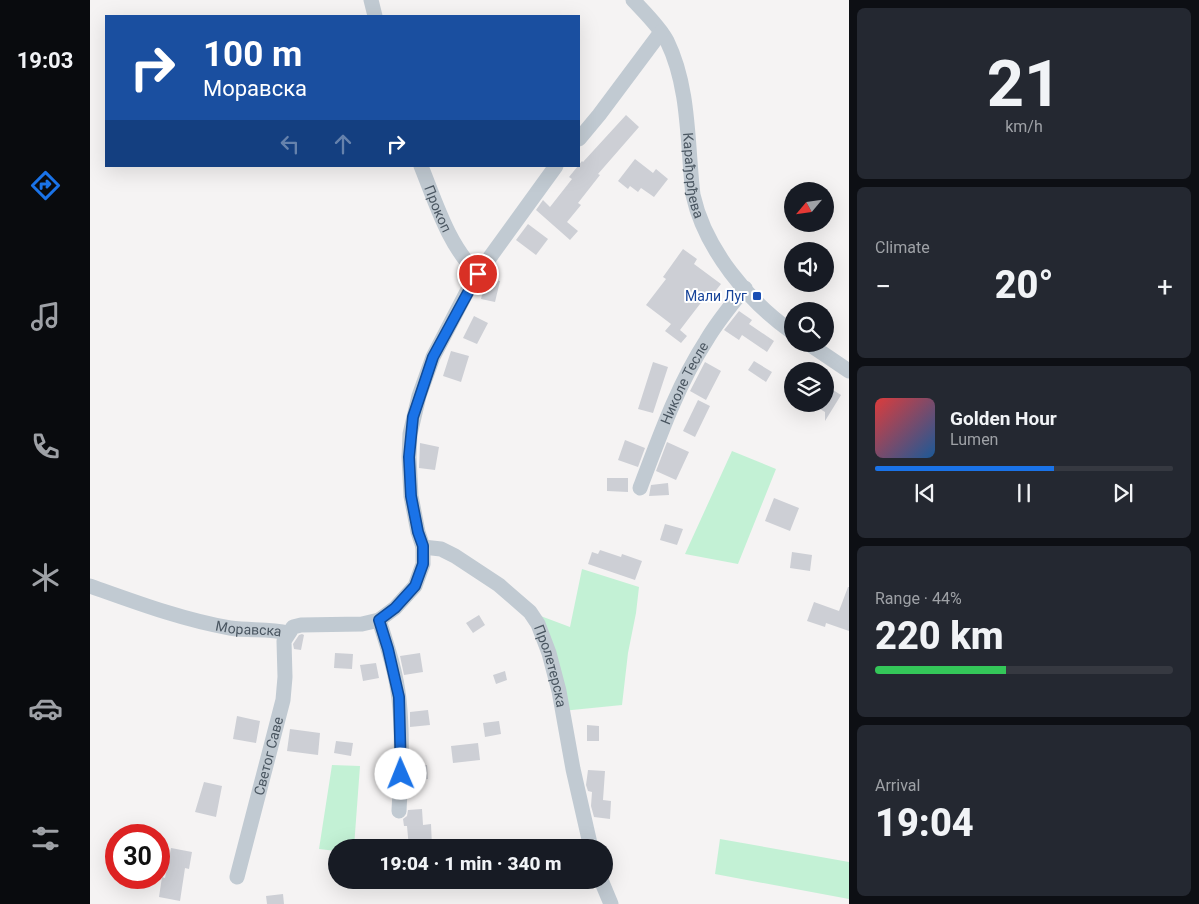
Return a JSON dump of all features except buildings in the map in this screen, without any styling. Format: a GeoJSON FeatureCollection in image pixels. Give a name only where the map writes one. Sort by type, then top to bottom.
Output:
{"type":"FeatureCollection","features":[{"type":"Feature","properties":{"kind":"street"},"geometry":{"type":"LineString","coordinates":[[371,0],[375,15]]}},
{"type":"Feature","properties":{"kind":"street","name":"Карађорђева"},"geometry":{"type":"LineString","coordinates":[[633,0],[661,32],[674,60],[681,83],[693,195],[696,208],[711,244],[745,288],[784,326]]}},
{"type":"Feature","properties":{"kind":"street"},"geometry":{"type":"LineString","coordinates":[[580,138],[661,32]]}},
{"type":"Feature","properties":{"kind":"street","name":"Прокоп"},"geometry":{"type":"LineString","coordinates":[[421,167],[458,252],[478,274]]}},
{"type":"Feature","properties":{"kind":"street"},"geometry":{"type":"LineString","coordinates":[[423,546],[418,532],[411,496],[409,457],[413,417],[433,357],[478,274],[555,167]]}},
{"type":"Feature","properties":{"kind":"street","name":"Николе Тесле"},"geometry":{"type":"LineString","coordinates":[[640,488],[686,376],[716,325],[745,288]]}},
{"type":"Feature","properties":{"kind":"street"},"geometry":{"type":"LineString","coordinates":[[821,352],[849,371]]}},
{"type":"Feature","properties":{"kind":"street","name":"Моравска"},"geometry":{"type":"LineString","coordinates":[[90,586],[200,622],[232,628],[276,630],[288,633],[293,627],[308,624],[362,624],[379,620],[395,608],[415,586],[423,564],[423,546]]}},
{"type":"Feature","properties":{"kind":"street","name":"Пролетерска"},"geometry":{"type":"LineString","coordinates":[[423,546],[441,549],[456,556],[499,585],[530,612],[538,624],[549,653],[559,692],[573,769],[589,839]]}},
{"type":"Feature","properties":{"kind":"street"},"geometry":{"type":"LineString","coordinates":[[379,620],[399,697],[401,766],[399,811]]}},
{"type":"Feature","properties":{"kind":"street","name":"Светог Саве"},"geometry":{"type":"LineString","coordinates":[[236,877],[283,700],[285,677],[284,641],[288,633]]}},
{"type":"Feature","properties":{"kind":"street"},"geometry":{"type":"LineString","coordinates":[[605,889],[611,904]]}},
{"type":"Feature","properties":{"kind":"green space"},"geometry":{"type":"Polygon","coordinates":[[[732,451],[776,469],[738,564],[685,554],[732,451]]]}},
{"type":"Feature","properties":{"kind":"green space"},"geometry":{"type":"Polygon","coordinates":[[[582,569],[639,587],[636,613],[628,653],[622,705],[562,711],[530,612],[570,627],[582,569]]]}},
{"type":"Feature","properties":{"kind":"green space"},"geometry":{"type":"Polygon","coordinates":[[[332,765],[360,766],[355,839],[328,839],[328,850],[319,849],[332,765]]]}},
{"type":"Feature","properties":{"kind":"green space"},"geometry":{"type":"Polygon","coordinates":[[[720,839],[849,862],[849,899],[715,874],[720,839]]]}},
{"type":"Feature","properties":{"kind":"place","name":"Мали Луг"},"geometry":{"type":"Point","coordinates":[757,296]}},
{"type":"Feature","properties":{"kind":"route"},"geometry":{"type":"LineString","coordinates":[[401,774],[399,697],[379,620],[395,608],[415,586],[423,564],[423,546],[418,532],[411,496],[409,457],[413,417],[433,357],[478,274]]}}]}
